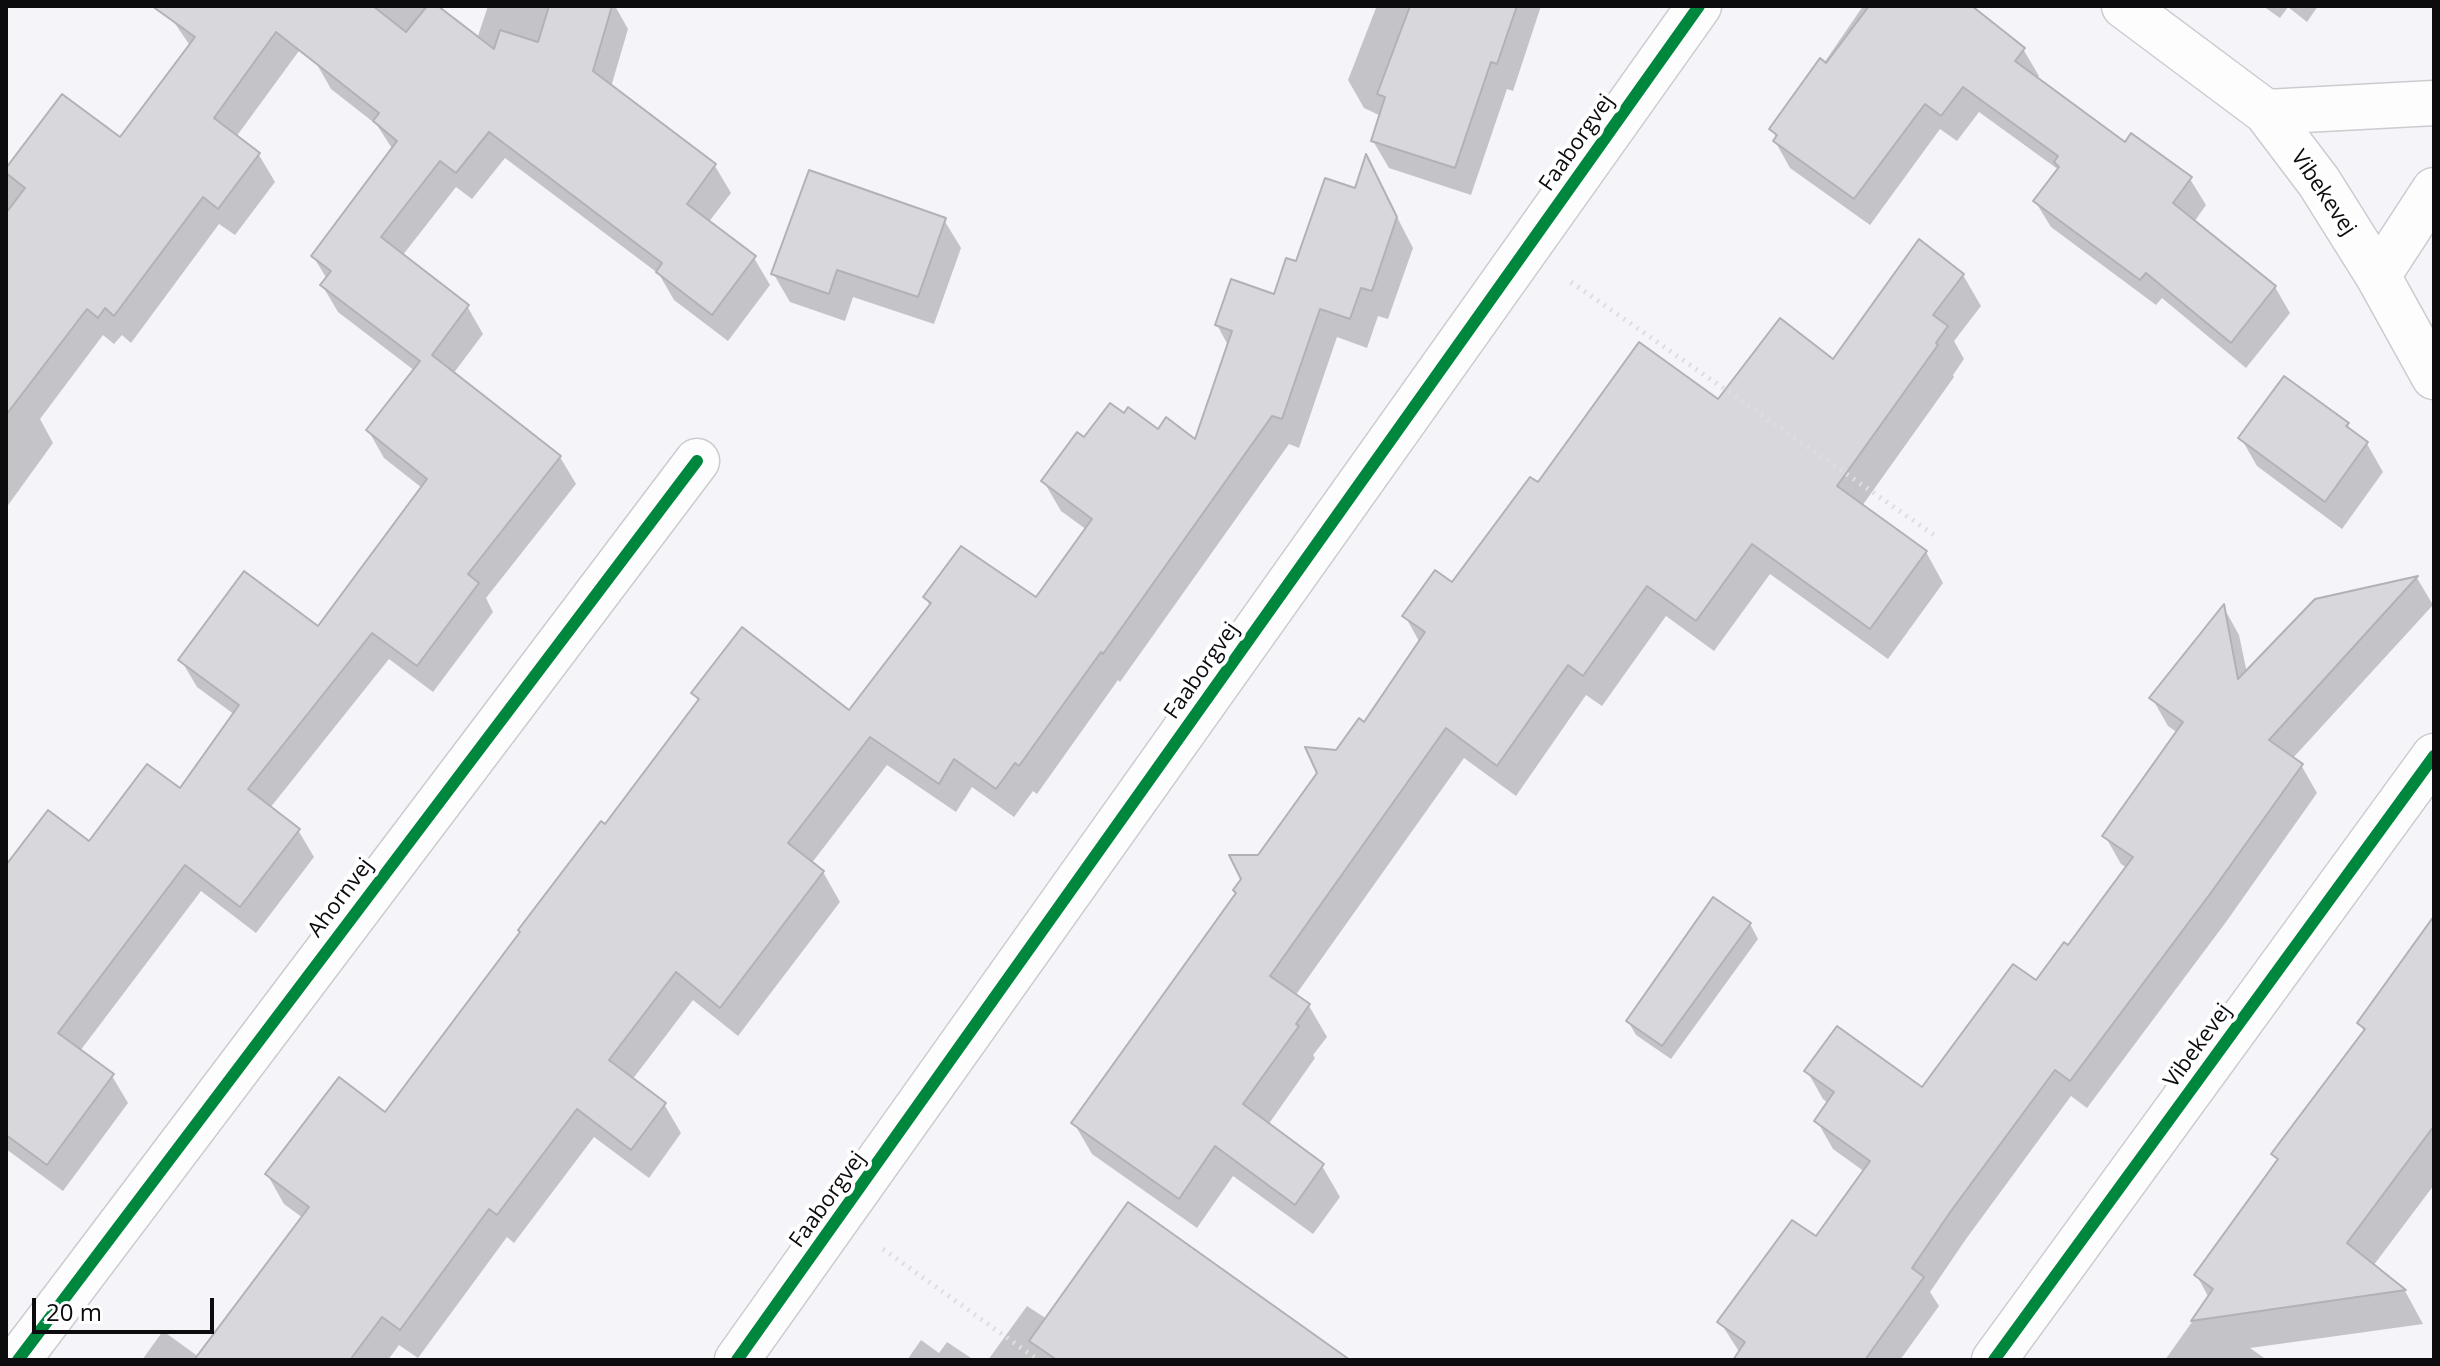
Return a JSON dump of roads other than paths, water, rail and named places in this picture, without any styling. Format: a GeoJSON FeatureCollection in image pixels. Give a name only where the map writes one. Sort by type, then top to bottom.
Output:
{"type":"FeatureCollection","features":[{"type":"Feature","properties":{"kind":"street","name":"Faaborgvej"},"geometry":{"type":"LineString","coordinates":[[737,1360],[1699,6]]}},
{"type":"Feature","properties":{"kind":"street","name":"Vibekevej"},"geometry":{"type":"LineString","coordinates":[[2124,6],[2266,112],[2319,182],[2378,276],[2434,377]]}},
{"type":"Feature","properties":{"kind":"street"},"geometry":{"type":"LineString","coordinates":[[2266,112],[2434,103]]}},
{"type":"Feature","properties":{"kind":"street"},"geometry":{"type":"LineString","coordinates":[[2378,276],[2434,190]]}},
{"type":"Feature","properties":{"kind":"street","name":"Ahornvej"},"geometry":{"type":"LineString","coordinates":[[18,1360],[697,461]]}},
{"type":"Feature","properties":{"kind":"street","name":"Vibekevej"},"geometry":{"type":"LineString","coordinates":[[1994,1360],[2434,756]]}}]}
